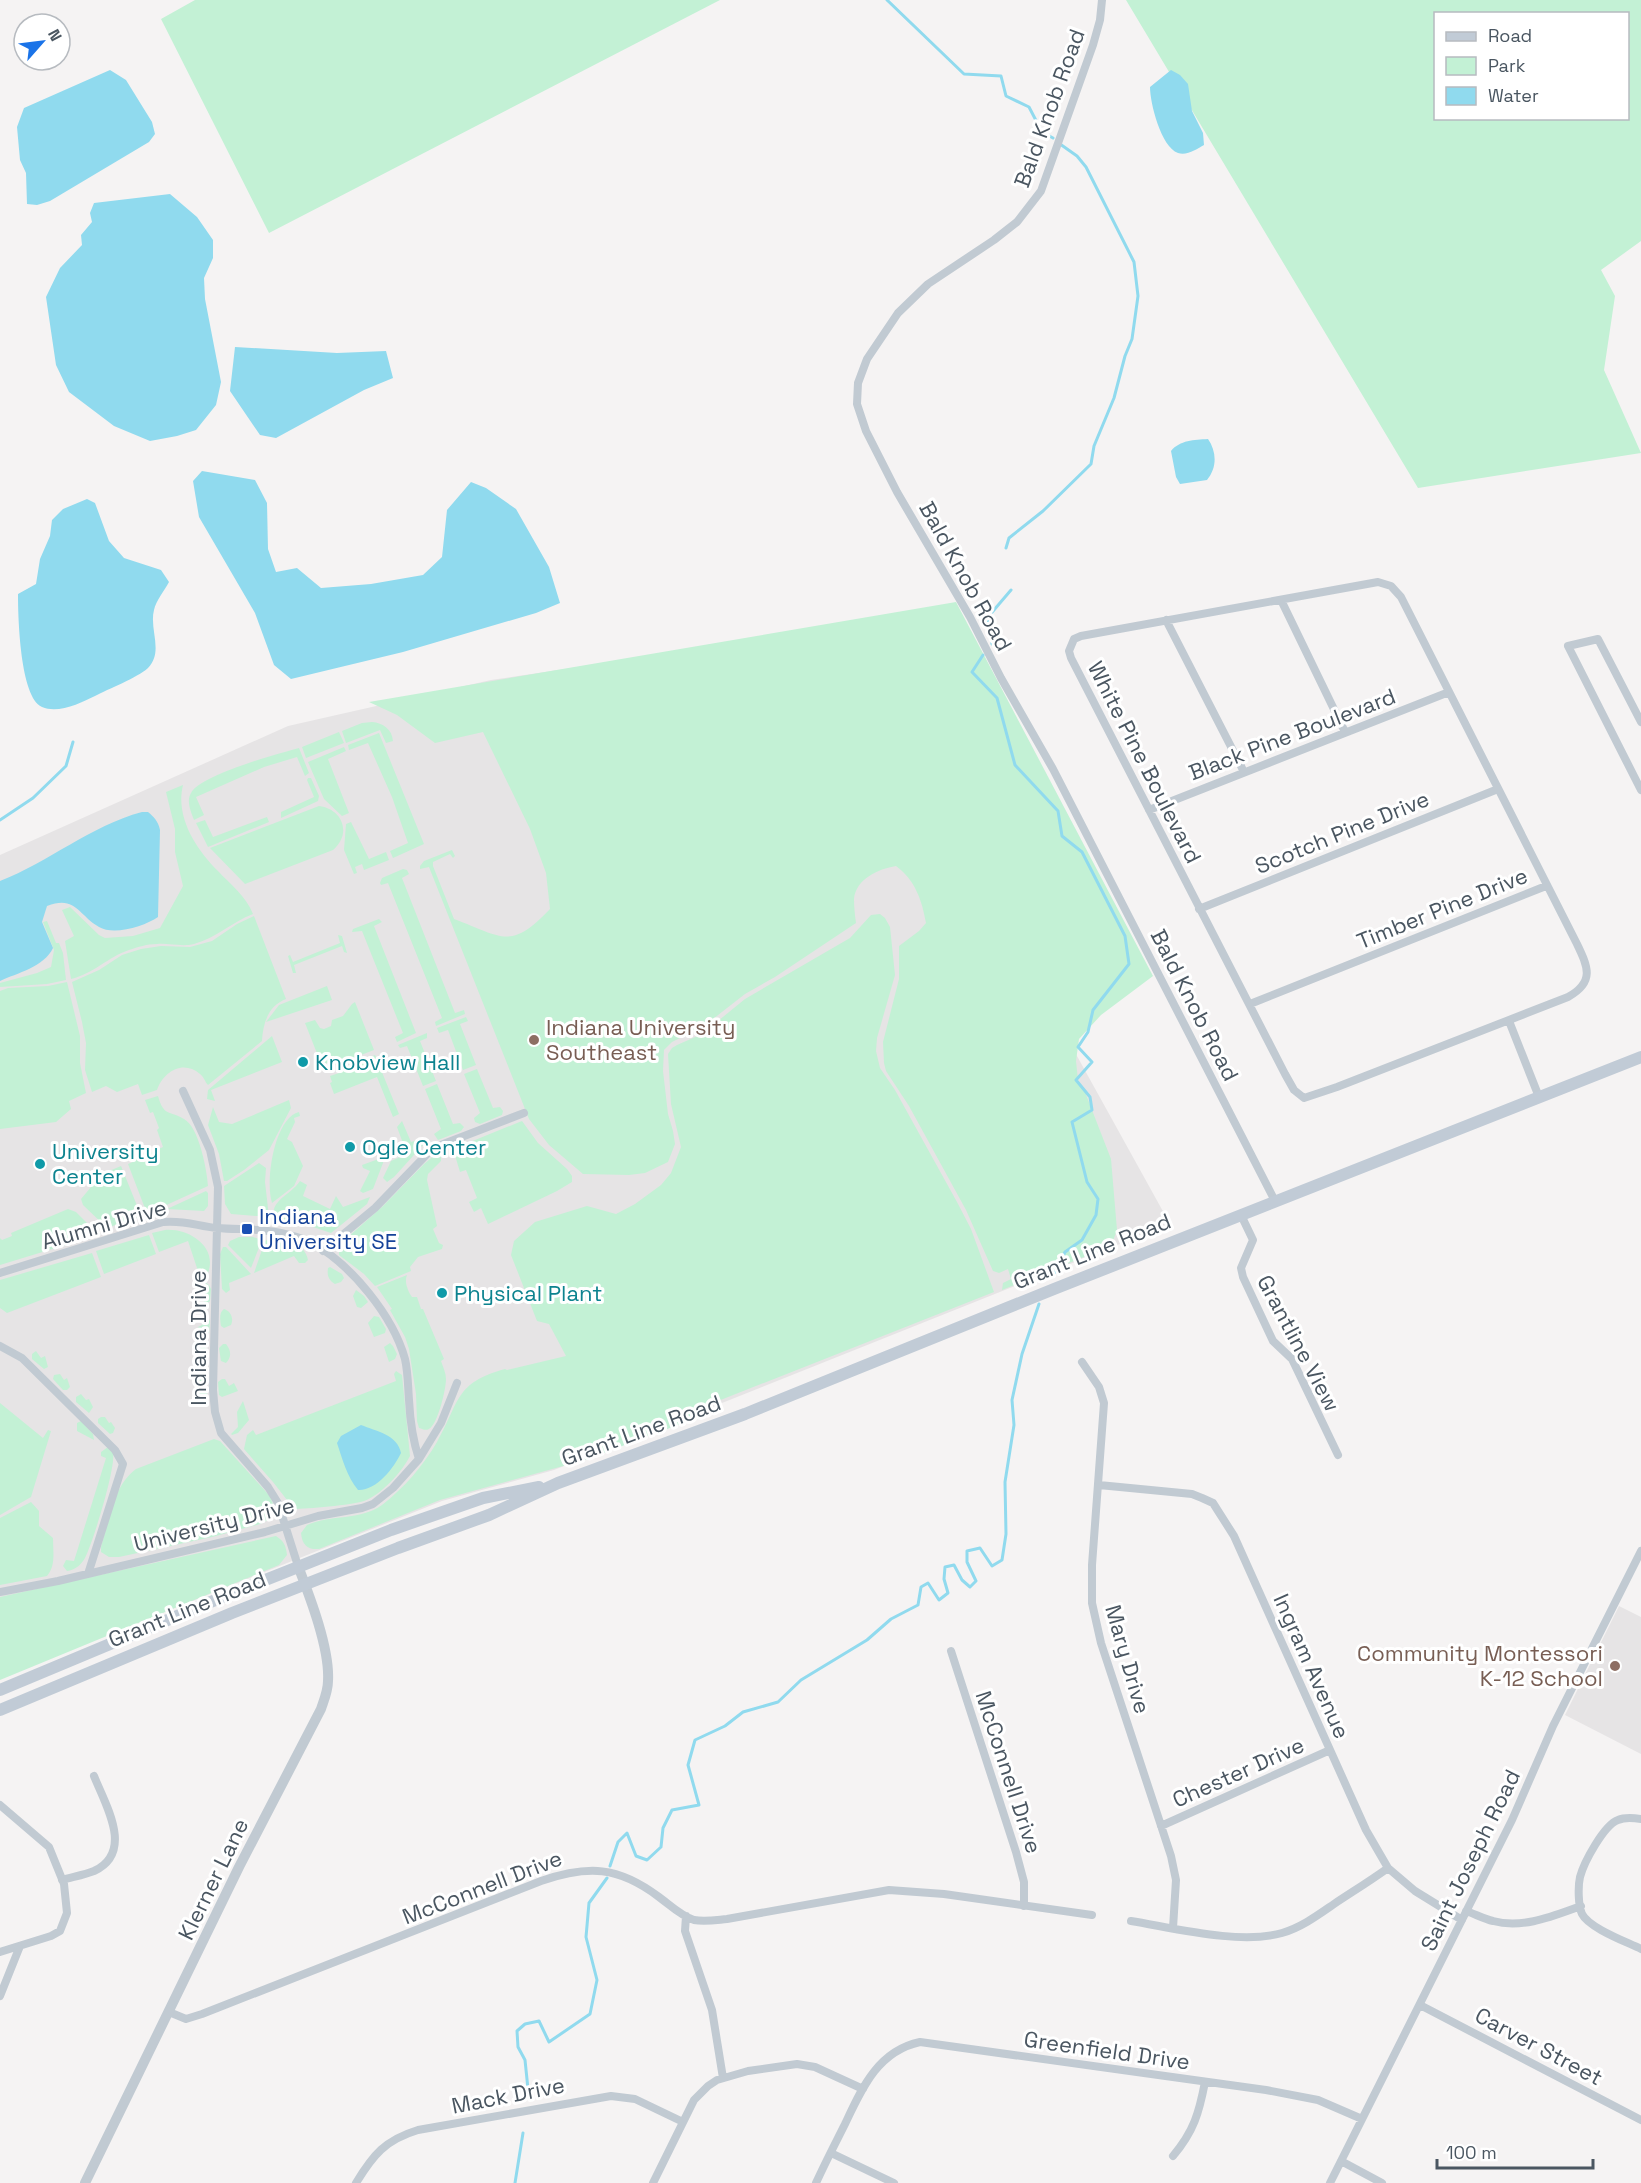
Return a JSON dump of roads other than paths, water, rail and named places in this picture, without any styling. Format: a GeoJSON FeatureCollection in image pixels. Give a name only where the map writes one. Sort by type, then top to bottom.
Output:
{"type":"FeatureCollection","features":[{"type":"Feature","properties":{"kind":"main road","name":"Grant Line Road"},"geometry":{"type":"LineString","coordinates":[[0,1710],[305,1584],[489,1515],[558,1483],[745,1414],[1641,1057]]}},
{"type":"Feature","properties":{"kind":"main road","name":"Grant Line Road"},"geometry":{"type":"LineString","coordinates":[[0,1690],[96,1648],[391,1530],[483,1498],[558,1483]]}},
{"type":"Feature","properties":{"kind":"street","name":"Bald Knob Road"},"geometry":{"type":"LineString","coordinates":[[1102,0],[1100,20],[1093,45],[1041,191],[1017,222],[928,284],[898,313],[867,359],[858,383],[857,404],[866,431],[897,492],[970,616],[1001,678],[1053,769],[1275,1201]]}},
{"type":"Feature","properties":{"kind":"street","name":"White Pine Boulevard"},"geometry":{"type":"LineString","coordinates":[[1449,692],[1401,597],[1391,586],[1378,582],[1081,636],[1071,644],[1069,651],[1199,909],[1294,1090],[1304,1098],[1320,1094],[1509,1022],[1568,997],[1583,987],[1587,979],[1586,962],[1546,886]]}},
{"type":"Feature","properties":{"kind":"street"},"geometry":{"type":"LineString","coordinates":[[1281,600],[1345,732]]}},
{"type":"Feature","properties":{"kind":"street"},"geometry":{"type":"LineString","coordinates":[[1166,620],[1244,772]]}},
{"type":"Feature","properties":{"kind":"street"},"geometry":{"type":"LineString","coordinates":[[1641,722],[1598,639],[1568,646],[1641,790]]}},
{"type":"Feature","properties":{"kind":"street","name":"Black Pine Boulevard"},"geometry":{"type":"LineString","coordinates":[[1149,810],[1449,692]]}},
{"type":"Feature","properties":{"kind":"street","name":"Timber Pine Drive"},"geometry":{"type":"LineString","coordinates":[[1250,1004],[1546,886],[1449,692]]}},
{"type":"Feature","properties":{"kind":"street","name":"Scotch Pine Drive"},"geometry":{"type":"LineString","coordinates":[[1199,909],[1498,789]]}},
{"type":"Feature","properties":{"kind":"street"},"geometry":{"type":"LineString","coordinates":[[1509,1022],[1539,1097]]}},
{"type":"Feature","properties":{"kind":"street","name":"Indiana Drive"},"geometry":{"type":"LineString","coordinates":[[183,1091],[206,1138],[214,1163],[218,1187],[213,1390],[215,1412],[221,1433],[274,1496],[287,1526],[298,1566]]}},
{"type":"Feature","properties":{"kind":"street"},"geometry":{"type":"LineString","coordinates":[[323,1251],[375,1208],[434,1148],[524,1113]]}},
{"type":"Feature","properties":{"kind":"street","name":"Grantline View"},"geometry":{"type":"LineString","coordinates":[[1241,1215],[1253,1240],[1241,1268],[1243,1276],[1273,1341],[1292,1359],[1338,1455]]}},
{"type":"Feature","properties":{"kind":"street","name":"Alumni Drive"},"geometry":{"type":"LineString","coordinates":[[0,1273],[163,1222],[191,1222],[217,1228],[285,1234],[312,1242],[354,1277],[374,1300],[396,1336],[405,1361],[411,1423],[419,1459]]}},
{"type":"Feature","properties":{"kind":"street"},"geometry":{"type":"LineString","coordinates":[[0,1346],[22,1359],[115,1450],[123,1464],[88,1574]]}},
{"type":"Feature","properties":{"kind":"street","name":"Mary Drive"},"geometry":{"type":"LineString","coordinates":[[1082,1362],[1099,1387],[1104,1403],[1092,1565],[1092,1603],[1101,1643],[1161,1826],[1176,1880],[1173,1928]]}},
{"type":"Feature","properties":{"kind":"street","name":"University Drive"},"geometry":{"type":"LineString","coordinates":[[0,1592],[88,1574],[373,1504],[393,1488],[419,1459],[441,1423],[457,1383]]}},
{"type":"Feature","properties":{"kind":"street","name":"Ingram Avenue"},"geometry":{"type":"LineString","coordinates":[[1099,1485],[1192,1494],[1213,1503],[1234,1536],[1365,1830],[1388,1868],[1415,1892],[1462,1920]]}},
{"type":"Feature","properties":{"kind":"street","name":"Saint Joseph Road"},"geometry":{"type":"LineString","coordinates":[[1330,2183],[1512,1820],[1553,1726],[1641,1551]]}},
{"type":"Feature","properties":{"kind":"street","name":"Klerner Lane"},"geometry":{"type":"LineString","coordinates":[[85,2183],[239,1867],[316,1719],[326,1694],[328,1681],[325,1648],[298,1566]]}},
{"type":"Feature","properties":{"kind":"street","name":"McConnell Drive"},"geometry":{"type":"LineString","coordinates":[[951,1651],[1017,1852],[1024,1882],[1024,1906]]}},
{"type":"Feature","properties":{"kind":"street","name":"Chester Drive"},"geometry":{"type":"LineString","coordinates":[[1161,1826],[1330,1750]]}},
{"type":"Feature","properties":{"kind":"street"},"geometry":{"type":"LineString","coordinates":[[62,1880],[94,1871],[112,1855],[116,1843],[116,1832],[94,1776]]}},
{"type":"Feature","properties":{"kind":"street"},"geometry":{"type":"LineString","coordinates":[[0,1805],[49,1847],[62,1880],[67,1913],[60,1931],[0,1952]]}},
{"type":"Feature","properties":{"kind":"street"},"geometry":{"type":"LineString","coordinates":[[1641,1819],[1617,1820],[1609,1826],[1589,1856],[1580,1877],[1581,1910],[1593,1924],[1641,1949]]}},
{"type":"Feature","properties":{"kind":"street"},"geometry":{"type":"LineString","coordinates":[[1131,1921],[1248,1937],[1281,1933],[1317,1917],[1388,1868]]}},
{"type":"Feature","properties":{"kind":"street","name":"McConnell Drive"},"geometry":{"type":"LineString","coordinates":[[169,2012],[186,2019],[202,2014],[541,1881],[584,1869],[605,1872],[627,1879],[658,1896],[686,1916],[705,1921],[889,1890],[911,1890],[1092,1915]]}},
{"type":"Feature","properties":{"kind":"street"},"geometry":{"type":"LineString","coordinates":[[1466,1911],[1494,1921],[1515,1924],[1581,1910]]}},
{"type":"Feature","properties":{"kind":"street"},"geometry":{"type":"LineString","coordinates":[[686,1916],[686,1931],[712,2010],[723,2078]]}},
{"type":"Feature","properties":{"kind":"street"},"geometry":{"type":"LineString","coordinates":[[0,1996],[20,1946]]}},
{"type":"Feature","properties":{"kind":"street","name":"Carver Street"},"geometry":{"type":"LineString","coordinates":[[1420,2005],[1641,2120]]}},
{"type":"Feature","properties":{"kind":"street","name":"Greenfield Drive"},"geometry":{"type":"LineString","coordinates":[[816,2183],[872,2073],[889,2055],[920,2042],[1266,2090],[1318,2100],[1362,2119]]}},
{"type":"Feature","properties":{"kind":"street"},"geometry":{"type":"LineString","coordinates":[[653,2183],[683,2122],[701,2092],[723,2078],[748,2071],[797,2064],[815,2067],[863,2089]]}},
{"type":"Feature","properties":{"kind":"street"},"geometry":{"type":"LineString","coordinates":[[1173,2156],[1186,2141],[1194,2126],[1205,2082]]}},
{"type":"Feature","properties":{"kind":"street","name":"Mack Drive"},"geometry":{"type":"LineString","coordinates":[[356,2183],[379,2150],[397,2138],[418,2130],[611,2096],[635,2099],[683,2122]]}},
{"type":"Feature","properties":{"kind":"street"},"geometry":{"type":"LineString","coordinates":[[831,2153],[894,2183]]}},
{"type":"Feature","properties":{"kind":"street"},"geometry":{"type":"LineString","coordinates":[[1341,2161],[1382,2183]]}},
{"type":"Feature","properties":{"kind":"water"},"geometry":{"type":"Polygon","coordinates":[[[110,70],[126,80],[152,122],[155,134],[149,142],[50,201],[37,205],[27,204],[26,173],[20,160],[17,127],[24,108],[110,70]]]}},
{"type":"Feature","properties":{"kind":"water"},"geometry":{"type":"Polygon","coordinates":[[[1171,70],[1180,75],[1188,84],[1192,111],[1203,133],[1204,145],[1185,154],[1178,153],[1166,142],[1152,103],[1150,87],[1171,70]]]}},
{"type":"Feature","properties":{"kind":"water"},"geometry":{"type":"Polygon","coordinates":[[[170,194],[197,217],[213,240],[213,258],[204,278],[205,299],[221,382],[216,405],[196,430],[150,441],[114,426],[69,392],[56,365],[46,297],[60,268],[82,245],[81,235],[92,222],[90,213],[94,203],[170,194]]]}},
{"type":"Feature","properties":{"kind":"water"},"geometry":{"type":"Polygon","coordinates":[[[235,347],[337,353],[386,351],[393,378],[364,390],[276,438],[260,435],[230,391],[235,347]]]}},
{"type":"Feature","properties":{"kind":"water"},"geometry":{"type":"Polygon","coordinates":[[[1208,439],[1215,460],[1213,470],[1207,480],[1180,484],[1176,477],[1171,451],[1183,443],[1208,439]]]}},
{"type":"Feature","properties":{"kind":"water"},"geometry":{"type":"Polygon","coordinates":[[[202,471],[255,480],[267,503],[268,549],[276,572],[297,568],[321,588],[371,584],[423,575],[442,557],[447,510],[471,482],[486,488],[516,509],[549,567],[560,603],[536,613],[403,652],[291,679],[274,665],[255,613],[199,517],[193,481],[202,471]]]}},
{"type":"Feature","properties":{"kind":"water"},"geometry":{"type":"Polygon","coordinates":[[[87,499],[95,503],[109,541],[124,558],[161,570],[169,582],[154,610],[156,648],[153,662],[148,668],[83,702],[69,707],[48,709],[35,700],[25,673],[20,637],[18,594],[36,584],[40,559],[50,536],[52,520],[63,509],[87,499]]]}},
{"type":"Feature","properties":{"kind":"water"},"geometry":{"type":"Polygon","coordinates":[[[142,812],[148,812],[152,816],[160,830],[158,917],[138,926],[121,930],[105,930],[71,905],[57,903],[47,906],[42,922],[53,948],[49,955],[37,965],[0,981],[0,881],[105,826],[142,812]]]}},
{"type":"Feature","properties":{"kind":"water"},"geometry":{"type":"Polygon","coordinates":[[[361,1425],[391,1438],[396,1442],[401,1453],[389,1472],[378,1483],[358,1490],[348,1473],[337,1443],[341,1436],[361,1425]]]}},
{"type":"Feature","properties":{"kind":"waterway"},"geometry":{"type":"LineString","coordinates":[[887,0],[964,74],[1001,76],[1006,96],[1029,107],[1042,132],[1053,138]]}},
{"type":"Feature","properties":{"kind":"waterway"},"geometry":{"type":"LineString","coordinates":[[1006,548],[1009,538],[1043,511],[1091,464],[1094,446],[1114,398],[1132,339],[1138,296],[1134,262],[1086,167],[1077,156],[1060,144]]}},
{"type":"Feature","properties":{"kind":"waterway"},"geometry":{"type":"LineString","coordinates":[[992,644],[988,617],[1011,590]]}},
{"type":"Feature","properties":{"kind":"waterway"},"geometry":{"type":"LineString","coordinates":[[983,655],[972,672],[997,698],[1015,765],[1058,811],[1062,836],[1082,852],[1125,936],[1129,964],[1093,1010],[1088,1032],[1078,1047],[1092,1062],[1076,1080],[1090,1097],[1092,1110],[1072,1122],[1087,1182],[1098,1199],[1096,1215],[1082,1240],[1065,1252],[1055,1273]]}},
{"type":"Feature","properties":{"kind":"waterway"},"geometry":{"type":"LineString","coordinates":[[0,820],[33,798],[66,766],[73,742]]}},
{"type":"Feature","properties":{"kind":"waterway"},"geometry":{"type":"LineString","coordinates":[[610,1866],[618,1842],[627,1833],[636,1856],[647,1860],[661,1847],[663,1828],[672,1810],[699,1805],[688,1765],[695,1740],[725,1726],[743,1712],[778,1702],[801,1680],[867,1640],[891,1619],[918,1605],[921,1587],[928,1583],[939,1600],[948,1593],[944,1579],[945,1567],[954,1565],[962,1580],[970,1587],[976,1581],[967,1562],[967,1551],[980,1548],[992,1566],[1002,1560],[1006,1534],[1005,1482],[1014,1425],[1012,1400],[1022,1354],[1039,1304]]}},
{"type":"Feature","properties":{"kind":"waterway"},"geometry":{"type":"LineString","coordinates":[[528,2089],[525,2060],[518,2047],[517,2031],[525,2024],[539,2021],[549,2042],[590,2014],[597,1980],[586,1937],[589,1903],[607,1878]]}},
{"type":"Feature","properties":{"kind":"waterway"},"geometry":{"type":"LineString","coordinates":[[515,2183],[523,2133]]}},
{"type":"Feature","properties":{"kind":"place","name":"Indiana University Southeast"},"geometry":{"type":"Point","coordinates":[534,1040]}},
{"type":"Feature","properties":{"kind":"place","name":"Knobview Hall"},"geometry":{"type":"Point","coordinates":[303,1062]}},
{"type":"Feature","properties":{"kind":"place","name":"Ogle Center"},"geometry":{"type":"Point","coordinates":[350,1147]}},
{"type":"Feature","properties":{"kind":"place","name":"University Center"},"geometry":{"type":"Point","coordinates":[40,1164]}},
{"type":"Feature","properties":{"kind":"place","name":"Indiana University SE"},"geometry":{"type":"Point","coordinates":[247,1229]}},
{"type":"Feature","properties":{"kind":"place","name":"Physical Plant"},"geometry":{"type":"Point","coordinates":[442,1293]}},
{"type":"Feature","properties":{"kind":"place","name":"Community Montessori K-12 School"},"geometry":{"type":"Point","coordinates":[1615,1666]}}]}
